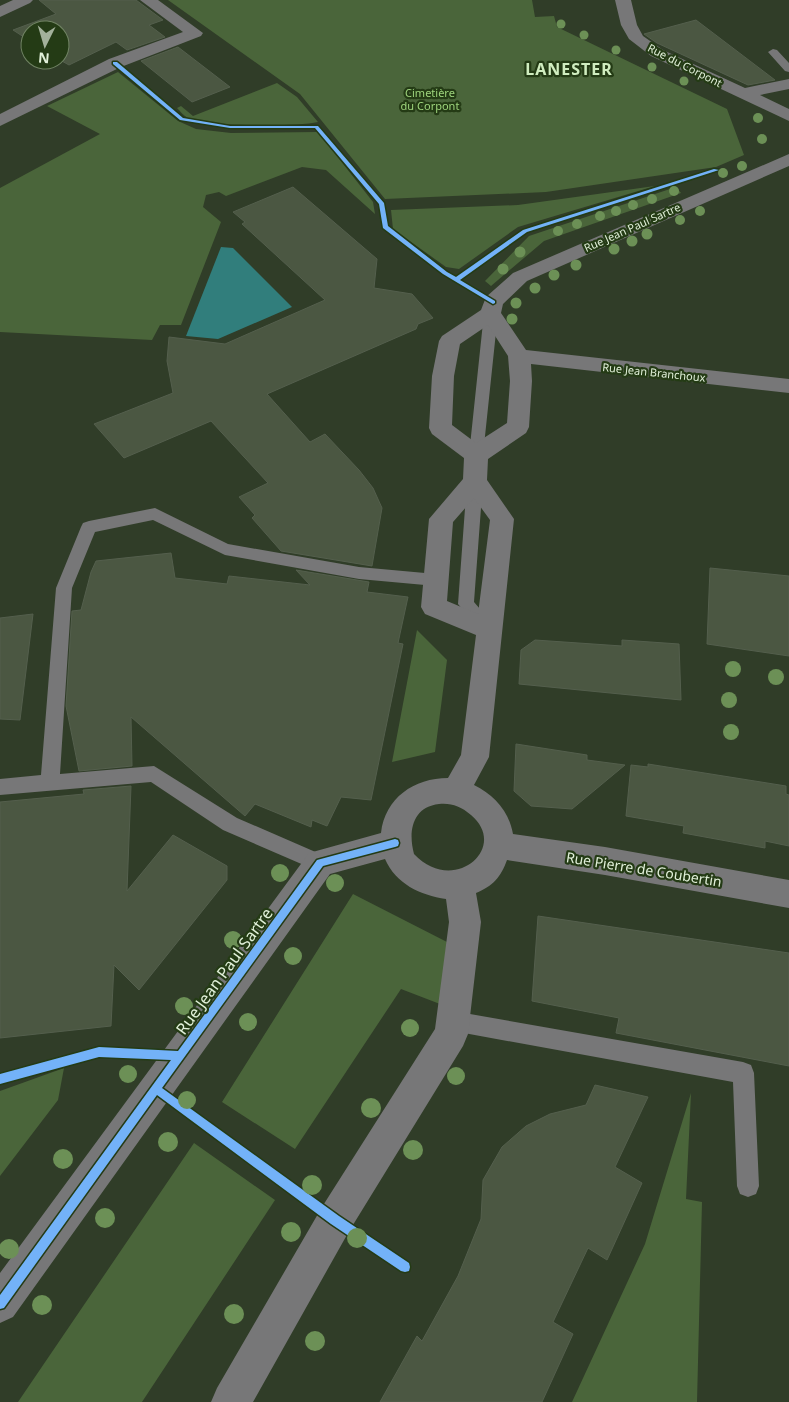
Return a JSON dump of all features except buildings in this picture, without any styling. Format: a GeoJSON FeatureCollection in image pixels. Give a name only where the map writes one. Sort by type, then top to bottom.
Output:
{"type":"FeatureCollection","features":[{"type":"Feature","properties":{"kind":"street"},"geometry":{"type":"LineString","coordinates":[[0,12],[25,0]]}},
{"type":"Feature","properties":{"kind":"street"},"geometry":{"type":"LineString","coordinates":[[0,120],[116,63],[195,33],[148,0]]}},
{"type":"Feature","properties":{"kind":"street","name":"Rue du Corpont"},"geometry":{"type":"LineString","coordinates":[[623,0],[629,25],[637,39],[657,53],[744,94],[788,137]]}},
{"type":"Feature","properties":{"kind":"street"},"geometry":{"type":"LineString","coordinates":[[744,94],[789,84]]}},
{"type":"Feature","properties":{"kind":"street","name":"Rue Jean Paul Sartre"},"geometry":{"type":"LineString","coordinates":[[476,455],[440,428],[443,376],[450,342],[491,313],[493,302],[520,277],[788,137]]}},
{"type":"Feature","properties":{"kind":"street"},"geometry":{"type":"LineString","coordinates":[[456,791],[475,757],[502,519],[475,481],[476,455],[518,426],[519,356],[491,313]]}},
{"type":"Feature","properties":{"kind":"street","name":"Rue Jean Branchoux"},"geometry":{"type":"LineString","coordinates":[[519,356],[789,386]]}},
{"type":"Feature","properties":{"kind":"street"},"geometry":{"type":"LineString","coordinates":[[475,481],[442,520],[434,607],[489,629]]}},
{"type":"Feature","properties":{"kind":"street"},"geometry":{"type":"LineString","coordinates":[[456,791],[472,797],[490,812],[497,827],[498,845],[489,867],[476,878],[459,884],[445,886],[427,881],[402,865],[395,843],[395,826],[402,811],[414,799],[430,792],[456,791]]}},
{"type":"Feature","properties":{"kind":"street"},"geometry":{"type":"LineString","coordinates":[[320,863],[395,843]]}},
{"type":"Feature","properties":{"kind":"street","name":"Rue Pierre de Coubertin"},"geometry":{"type":"LineString","coordinates":[[498,845],[605,861],[789,894]]}},
{"type":"Feature","properties":{"kind":"street","name":"Rue Jean Paul Sartre"},"geometry":{"type":"LineString","coordinates":[[0,1304],[320,863]]}},
{"type":"Feature","properties":{"kind":"street"},"geometry":{"type":"LineString","coordinates":[[231,1402],[335,1220],[451,1034],[465,922],[459,884]]}},
{"type":"Feature","properties":{"kind":"lane"},"geometry":{"type":"LineString","coordinates":[[773,52],[789,70]]}},
{"type":"Feature","properties":{"kind":"lane"},"geometry":{"type":"LineString","coordinates":[[476,455],[491,313]]}},
{"type":"Feature","properties":{"kind":"lane"},"geometry":{"type":"LineString","coordinates":[[50,783],[64,588],[90,527],[156,514],[225,549],[359,573],[436,580]]}},
{"type":"Feature","properties":{"kind":"lane"},"geometry":{"type":"LineString","coordinates":[[0,787],[154,774],[230,824],[320,863]]}},
{"type":"Feature","properties":{"kind":"lane"},"geometry":{"type":"LineString","coordinates":[[453,1020],[743,1073],[748,1186]]}},
{"type":"Feature","properties":{"kind":"green space","name":"Cimetière du Corpont"},"geometry":{"type":"Polygon","coordinates":[[[168,0],[532,0],[535,17],[554,16],[557,27],[727,109],[744,155],[716,167],[546,192],[385,199],[300,94],[168,0]]]}},
{"type":"Feature","properties":{"kind":"green space"},"geometry":{"type":"Polygon","coordinates":[[[118,72],[178,121],[196,129],[231,133],[318,132],[373,202],[375,214],[326,170],[302,167],[226,196],[219,192],[206,195],[203,207],[221,222],[181,325],[160,325],[152,340],[0,332],[0,188],[100,134],[47,106],[118,72]]]}},
{"type":"Feature","properties":{"kind":"green space"},"geometry":{"type":"Polygon","coordinates":[[[277,83],[297,97],[318,122],[307,124],[232,125],[188,118],[177,108],[181,106],[193,116],[277,83]]]}},
{"type":"Feature","properties":{"kind":"green space"},"geometry":{"type":"Polygon","coordinates":[[[655,186],[518,227],[459,269],[446,267],[393,229],[391,210],[518,205],[655,186]]]}},
{"type":"Feature","properties":{"kind":"green space"},"geometry":{"type":"Polygon","coordinates":[[[676,187],[681,193],[544,241],[491,286],[485,281],[529,236],[676,187]]]}},
{"type":"Feature","properties":{"kind":"green space"},"geometry":{"type":"Polygon","coordinates":[[[417,630],[447,660],[435,752],[392,762],[417,630]]]}},
{"type":"Feature","properties":{"kind":"green space"},"geometry":{"type":"Polygon","coordinates":[[[353,894],[447,942],[440,1004],[401,989],[295,1149],[222,1102],[353,894]]]}},
{"type":"Feature","properties":{"kind":"green space"},"geometry":{"type":"Polygon","coordinates":[[[64,1068],[58,1100],[0,1176],[0,1091],[64,1068]]]}},
{"type":"Feature","properties":{"kind":"green space"},"geometry":{"type":"Polygon","coordinates":[[[691,1093],[686,1199],[702,1202],[697,1402],[572,1402],[645,1244],[691,1093]]]}},
{"type":"Feature","properties":{"kind":"green space"},"geometry":{"type":"Polygon","coordinates":[[[194,1143],[275,1200],[142,1402],[18,1402],[194,1143]]]}},
{"type":"Feature","properties":{"kind":"water"},"geometry":{"type":"Polygon","coordinates":[[[221,247],[233,248],[292,307],[218,339],[186,336],[221,247]]]}},
{"type":"Feature","properties":{"kind":"cycle path"},"geometry":{"type":"LineString","coordinates":[[115,63],[182,119],[230,127],[316,127],[382,204],[385,227],[445,273],[493,302]]}},
{"type":"Feature","properties":{"kind":"cycle path"},"geometry":{"type":"LineString","coordinates":[[456,280],[525,231],[716,170]]}},
{"type":"Feature","properties":{"kind":"cycle path"},"geometry":{"type":"LineString","coordinates":[[0,1304],[320,863],[395,843]]}},
{"type":"Feature","properties":{"kind":"cycle path"},"geometry":{"type":"LineString","coordinates":[[0,1079],[99,1052],[180,1056]]}},
{"type":"Feature","properties":{"kind":"cycle path"},"geometry":{"type":"LineString","coordinates":[[156,1089],[335,1220],[405,1267]]}},
{"type":"Feature","properties":{"kind":"district","name":"LANESTER"},"geometry":{"type":"Point","coordinates":[569,69]}}]}
